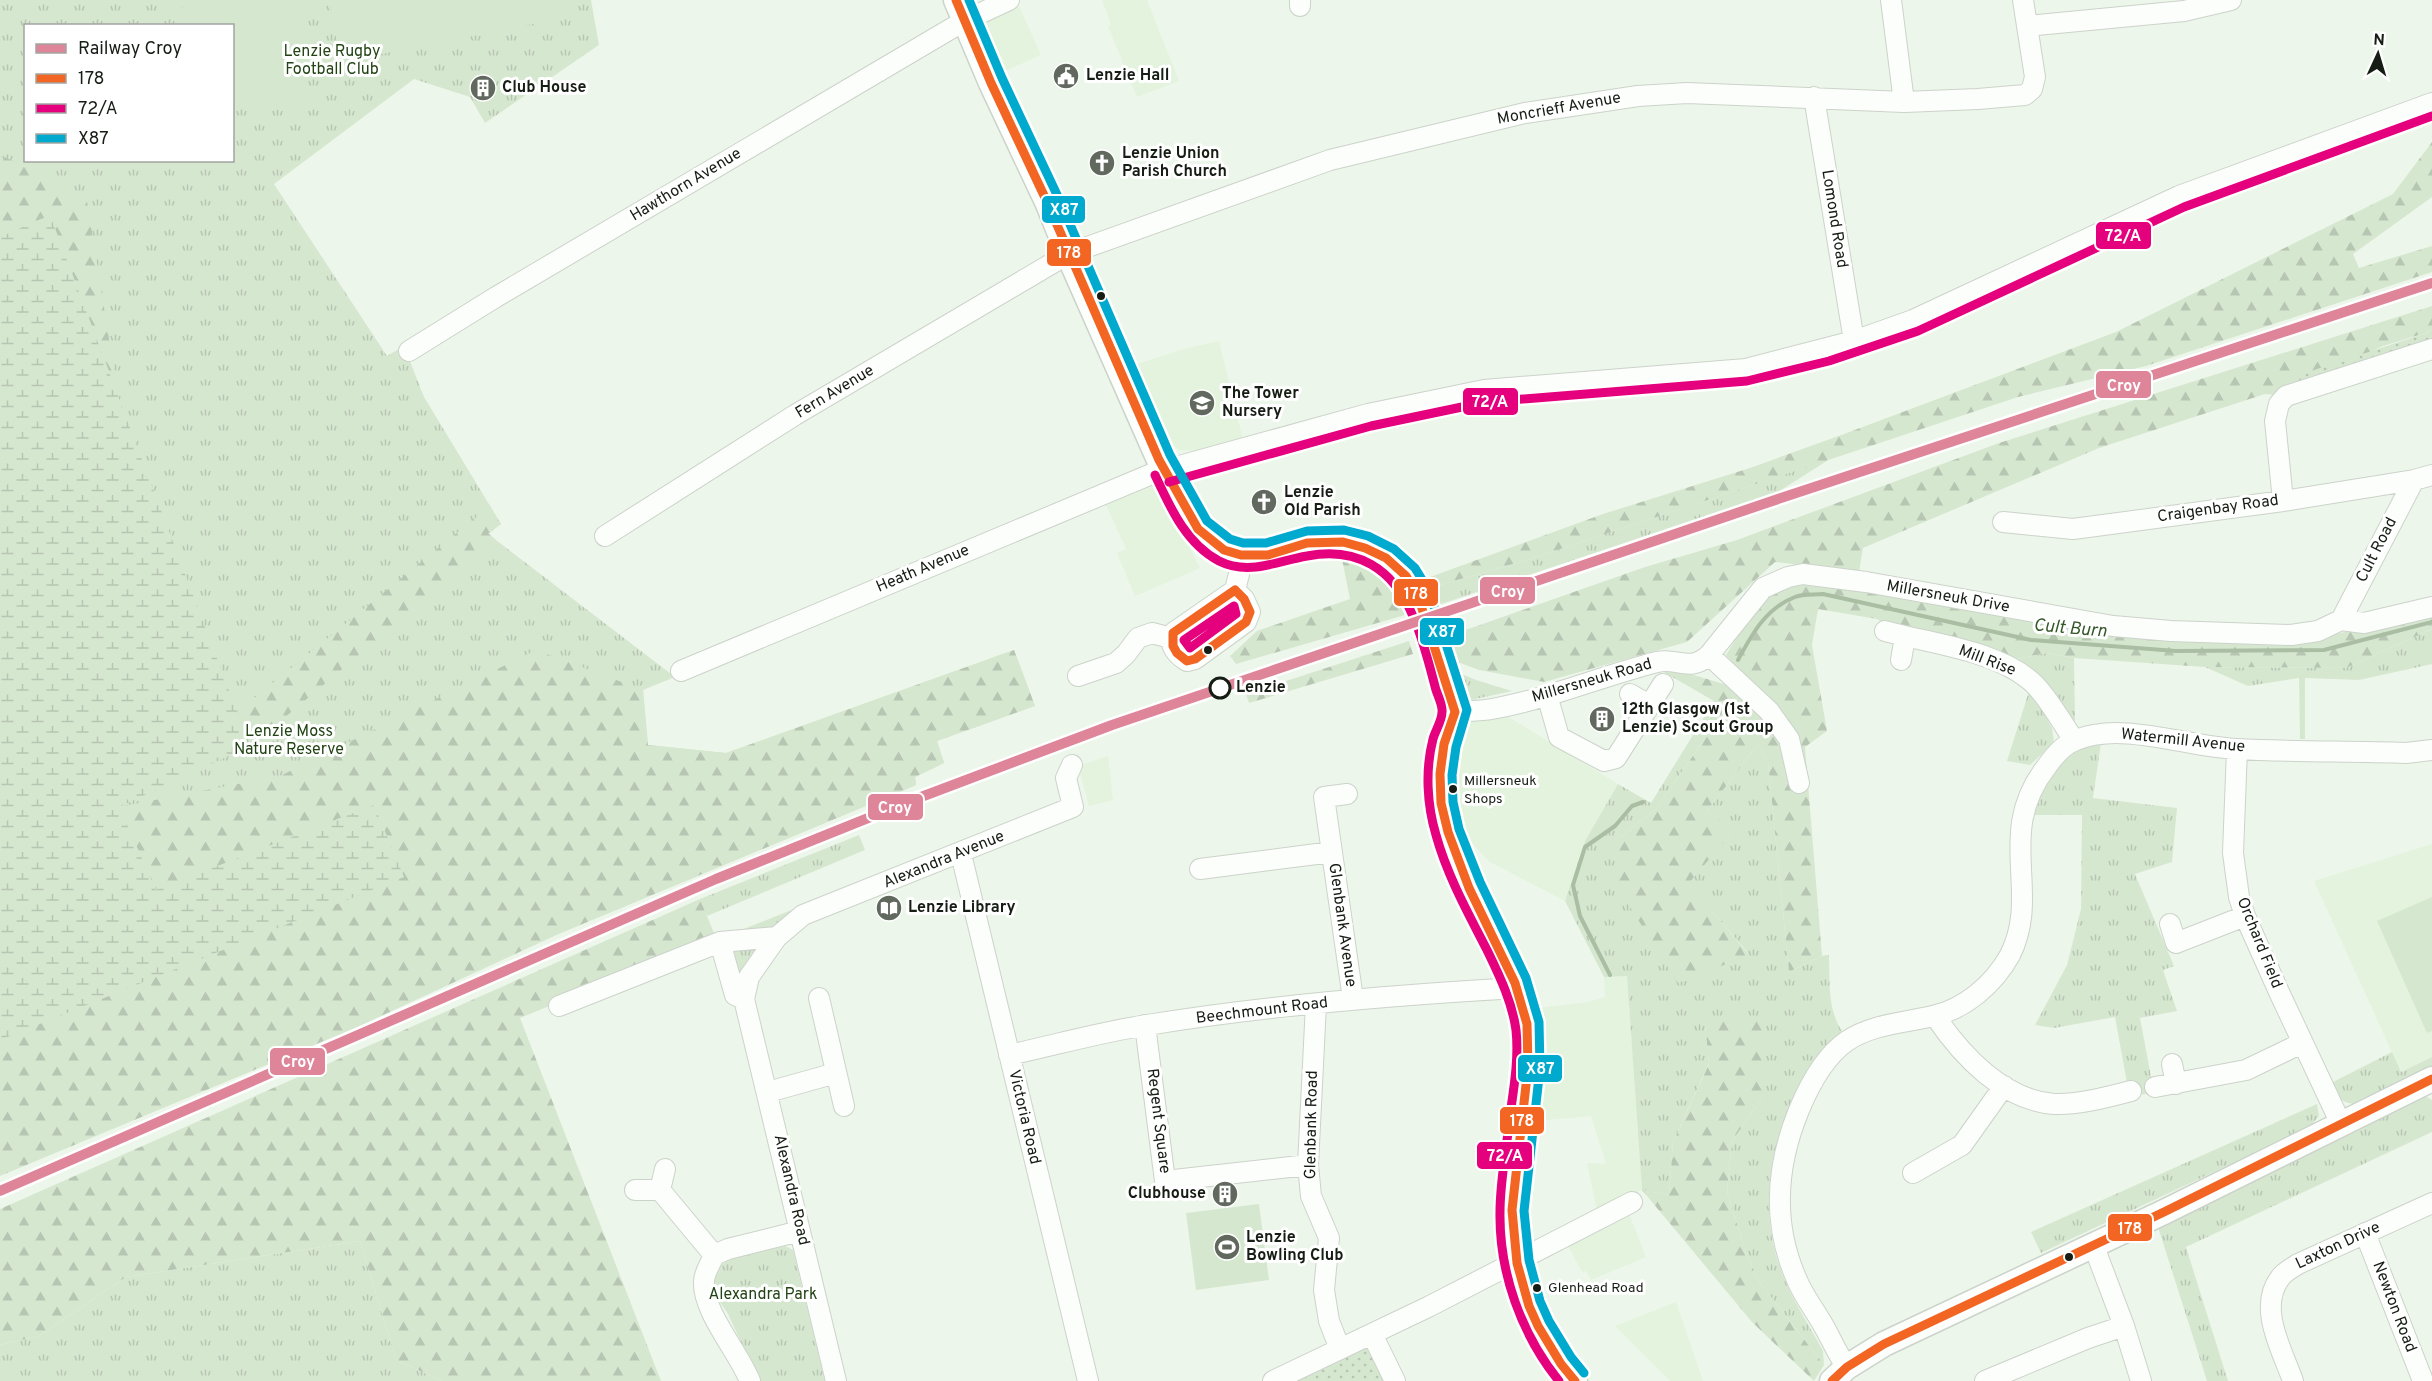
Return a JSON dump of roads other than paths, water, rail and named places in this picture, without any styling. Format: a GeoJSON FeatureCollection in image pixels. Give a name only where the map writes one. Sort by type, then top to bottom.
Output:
{"type":"FeatureCollection","features":[{"type":"Feature","properties":{"kind":"main road"},"geometry":{"type":"LineString","coordinates":[[960,10],[1166,470],[1198,529],[1224,550],[1241,555],[1268,555],[1306,543],[1343,542],[1365,548],[1386,558],[1406,576],[1418,596],[1455,712],[1449,725],[1438,776],[1442,816],[1460,869],[1517,988],[1527,1025],[1528,1065],[1511,1218],[1516,1262],[1524,1292],[1538,1325],[1553,1352],[1575,1381]]}},
{"type":"Feature","properties":{"kind":"main road"},"geometry":{"type":"LineString","coordinates":[[1840,1374],[1884,1344],[2432,1080]]}},
{"type":"Feature","properties":{"kind":"street","name":"Hawthorn Avenue"},"geometry":{"type":"LineString","coordinates":[[409,351],[960,10],[1009,0]]}},
{"type":"Feature","properties":{"kind":"street"},"geometry":{"type":"LineString","coordinates":[[1891,0],[1904,102]]}},
{"type":"Feature","properties":{"kind":"street"},"geometry":{"type":"LineString","coordinates":[[2023,0],[2027,26],[2184,11],[2230,0]]}},
{"type":"Feature","properties":{"kind":"street","name":"Moncrieff Avenue"},"geometry":{"type":"LineString","coordinates":[[1068,254],[1330,160],[1525,113],[1627,97],[1687,93],[1904,102],[2001,98],[2025,94],[2032,88],[2035,77],[2027,26]]}},
{"type":"Feature","properties":{"kind":"street","name":"Lomond Road"},"geometry":{"type":"LineString","coordinates":[[1814,98],[1854,341]]}},
{"type":"Feature","properties":{"kind":"street","name":"Heath Avenue"},"geometry":{"type":"LineString","coordinates":[[681,671],[965,551],[1166,470],[1368,414],[1484,390],[1746,369],[1854,341],[1913,320],[2179,196],[2432,103]]}},
{"type":"Feature","properties":{"kind":"street","name":"Fern Avenue"},"geometry":{"type":"LineString","coordinates":[[605,536],[795,415],[1068,254]]}},
{"type":"Feature","properties":{"kind":"street"},"geometry":{"type":"LineString","coordinates":[[2283,501],[2275,421],[2279,404],[2286,396],[2432,349]]}},
{"type":"Feature","properties":{"kind":"street","name":"Craigenbay Road"},"geometry":{"type":"LineString","coordinates":[[2003,522],[2073,530],[2283,501],[2423,477]]}},
{"type":"Feature","properties":{"kind":"street","name":"Cult Road"},"geometry":{"type":"LineString","coordinates":[[2341,620],[2423,477]]}},
{"type":"Feature","properties":{"kind":"street"},"geometry":{"type":"LineString","coordinates":[[1235,590],[1244,599],[1250,612],[1246,622],[1195,659],[1187,661],[1180,657],[1173,647],[1171,638],[1173,633],[1235,590],[1241,555]]}},
{"type":"Feature","properties":{"kind":"street","name":"Millersneuk Drive"},"geometry":{"type":"LineString","coordinates":[[1709,655],[1763,588],[1788,577],[1803,574],[1866,582],[2113,626],[2171,631],[2291,635],[2318,631],[2341,620],[2364,623],[2432,607]]}},
{"type":"Feature","properties":{"kind":"street","name":"Mill Rise"},"geometry":{"type":"LineString","coordinates":[[1885,631],[1967,652],[2019,672],[2035,685],[2074,740]]}},
{"type":"Feature","properties":{"kind":"street"},"geometry":{"type":"LineString","coordinates":[[1078,676],[1116,663],[1138,638],[1152,633],[1171,638]]}},
{"type":"Feature","properties":{"kind":"street"},"geometry":{"type":"LineString","coordinates":[[1901,660],[1905,637]]}},
{"type":"Feature","properties":{"kind":"street"},"geometry":{"type":"LineString","coordinates":[[1709,655],[1769,711],[1789,739],[1799,783]]}},
{"type":"Feature","properties":{"kind":"street","name":"Millersneuk Road"},"geometry":{"type":"LineString","coordinates":[[1455,712],[1491,709],[1660,661],[1690,665],[1701,662],[1709,655]]}},
{"type":"Feature","properties":{"kind":"street"},"geometry":{"type":"LineString","coordinates":[[1546,695],[1558,736],[1604,761],[1616,758],[1662,684]]}},
{"type":"Feature","properties":{"kind":"street"},"geometry":{"type":"LineString","coordinates":[[1630,694],[1649,705]]}},
{"type":"Feature","properties":{"kind":"street","name":"Watermill Avenue"},"geometry":{"type":"LineString","coordinates":[[2074,740],[2118,733],[2198,746],[2237,749],[2406,753],[2432,750]]}},
{"type":"Feature","properties":{"kind":"street"},"geometry":{"type":"LineString","coordinates":[[1840,1374],[1797,1282],[1784,1243],[1779,1203],[1784,1154],[1805,1097],[1824,1066],[1838,1048],[1848,1040],[1879,1027],[1935,1016],[1954,1009],[1979,992],[2000,970],[2011,953],[2018,931],[2021,905],[2019,834],[2021,815],[2037,777],[2054,756],[2074,740]]}},
{"type":"Feature","properties":{"kind":"street","name":"Orchard Field"},"geometry":{"type":"LineString","coordinates":[[2237,749],[2234,864],[2245,916],[2341,1124]]}},
{"type":"Feature","properties":{"kind":"street","name":"Alexandra Avenue"},"geometry":{"type":"LineString","coordinates":[[744,999],[749,977],[759,961],[777,937],[803,915],[961,854],[1073,807],[1066,778],[1072,765]]}},
{"type":"Feature","properties":{"kind":"street","name":"Glenbank Avenue"},"geometry":{"type":"LineString","coordinates":[[1347,794],[1324,797],[1353,999]]}},
{"type":"Feature","properties":{"kind":"street","name":"Glenbank Avenue"},"geometry":{"type":"LineString","coordinates":[[1200,869],[1332,852]]}},
{"type":"Feature","properties":{"kind":"street","name":"Victoria Road"},"geometry":{"type":"LineString","coordinates":[[961,854],[1088,1381]]}},
{"type":"Feature","properties":{"kind":"street"},"geometry":{"type":"LineString","coordinates":[[2170,924],[2176,943],[2245,916]]}},
{"type":"Feature","properties":{"kind":"street"},"geometry":{"type":"LineString","coordinates":[[559,1006],[720,942],[777,937]]}},
{"type":"Feature","properties":{"kind":"street","name":"Alexandra Road"},"geometry":{"type":"LineString","coordinates":[[720,942],[735,995],[744,999],[836,1381]]}},
{"type":"Feature","properties":{"kind":"street","name":"Beechmount Road"},"geometry":{"type":"LineString","coordinates":[[1009,1055],[1145,1025],[1353,999],[1517,988]]}},
{"type":"Feature","properties":{"kind":"street"},"geometry":{"type":"LineString","coordinates":[[819,998],[844,1106]]}},
{"type":"Feature","properties":{"kind":"street","name":"Glenbank Road"},"geometry":{"type":"LineString","coordinates":[[1316,1004],[1308,1165],[1311,1196],[1329,1238],[1324,1290],[1329,1321],[1340,1348]]}},
{"type":"Feature","properties":{"kind":"street"},"geometry":{"type":"LineString","coordinates":[[1935,1016],[1958,1047],[1984,1072],[2004,1086],[2035,1101],[2055,1104],[2110,1088],[2131,1091]]}},
{"type":"Feature","properties":{"kind":"street","name":"Regent Square"},"geometry":{"type":"LineString","coordinates":[[1145,1025],[1165,1181],[1308,1165]]}},
{"type":"Feature","properties":{"kind":"street"},"geometry":{"type":"LineString","coordinates":[[2155,1087],[2246,1070],[2302,1043]]}},
{"type":"Feature","properties":{"kind":"street"},"geometry":{"type":"LineString","coordinates":[[2172,1064],[2176,1083]]}},
{"type":"Feature","properties":{"kind":"street"},"geometry":{"type":"LineString","coordinates":[[768,1092],[836,1073]]}},
{"type":"Feature","properties":{"kind":"street"},"geometry":{"type":"LineString","coordinates":[[1913,1173],[1962,1145],[2004,1086]]}},
{"type":"Feature","properties":{"kind":"street"},"geometry":{"type":"LineString","coordinates":[[660,1190],[665,1169]]}},
{"type":"Feature","properties":{"kind":"street"},"geometry":{"type":"LineString","coordinates":[[635,1190],[660,1190]]}},
{"type":"Feature","properties":{"kind":"street"},"geometry":{"type":"LineString","coordinates":[[660,1190],[714,1255]]}},
{"type":"Feature","properties":{"kind":"street"},"geometry":{"type":"LineString","coordinates":[[1272,1381],[1372,1334],[1632,1202]]}},
{"type":"Feature","properties":{"kind":"street","name":"Laxton Drive"},"geometry":{"type":"LineString","coordinates":[[2294,1381],[2271,1319],[2275,1287],[2280,1278],[2298,1263],[2432,1203]]}},
{"type":"Feature","properties":{"kind":"street"},"geometry":{"type":"LineString","coordinates":[[750,1381],[743,1363],[706,1304],[704,1279],[714,1255],[728,1249],[800,1231]]}},
{"type":"Feature","properties":{"kind":"street","name":"Newton Road"},"geometry":{"type":"LineString","coordinates":[[2365,1233],[2423,1381]]}},
{"type":"Feature","properties":{"kind":"street"},"geometry":{"type":"LineString","coordinates":[[2093,1244],[2124,1326],[2141,1381]]}},
{"type":"Feature","properties":{"kind":"street"},"geometry":{"type":"LineString","coordinates":[[1985,1381],[2088,1338],[2124,1326]]}},
{"type":"Feature","properties":{"kind":"street"},"geometry":{"type":"LineString","coordinates":[[1372,1334],[1395,1381]]}},
{"type":"Feature","properties":{"kind":"waterway","name":"Cult Burn"},"geometry":{"type":"LineString","coordinates":[[1738,660],[1761,623],[1776,608],[1798,596],[1823,594],[2031,640],[2176,651],[2324,650],[2432,622]]}},
{"type":"Feature","properties":{"kind":"waterway","name":"Cult Burn"},"geometry":{"type":"LineString","coordinates":[[1610,975],[1580,916],[1573,885],[1585,847],[1615,826],[1632,806],[1643,802]]}},
{"type":"Feature","properties":{"kind":"rail line","name":"Croy"},"geometry":{"type":"LineString","coordinates":[[0,1191],[716,879],[913,800],[1112,725],[1787,496],[2432,283]]}},
{"type":"Feature","properties":{"kind":"place","name":"Lenzie Hall"},"geometry":{"type":"Point","coordinates":[1066,76]}},
{"type":"Feature","properties":{"kind":"place","name":"Club House"},"geometry":{"type":"Point","coordinates":[483,88]}},
{"type":"Feature","properties":{"kind":"place","name":"Lenzie Union Parish Church"},"geometry":{"type":"Point","coordinates":[1102,163]}},
{"type":"Feature","properties":{"kind":"place","name":"The Tower Nursery"},"geometry":{"type":"Point","coordinates":[1202,403]}},
{"type":"Feature","properties":{"kind":"place","name":"Lenzie Old Parish"},"geometry":{"type":"Point","coordinates":[1264,502]}},
{"type":"Feature","properties":{"kind":"place","name":"Lenzie"},"geometry":{"type":"Point","coordinates":[1220,688]}},
{"type":"Feature","properties":{"kind":"place","name":"12th Glasgow (1st Lenzie) Scout Group"},"geometry":{"type":"Point","coordinates":[1602,719]}},
{"type":"Feature","properties":{"kind":"place","name":"Millersneuk Shops"},"geometry":{"type":"Point","coordinates":[1453,789]}},
{"type":"Feature","properties":{"kind":"place","name":"Lenzie Library"},"geometry":{"type":"Point","coordinates":[889,908]}},
{"type":"Feature","properties":{"kind":"place","name":"Clubhouse"},"geometry":{"type":"Point","coordinates":[1225,1194]}},
{"type":"Feature","properties":{"kind":"place","name":"Lenzie Bowling Club"},"geometry":{"type":"Point","coordinates":[1227,1247]}},
{"type":"Feature","properties":{"kind":"place","name":"Glenhead Road"},"geometry":{"type":"Point","coordinates":[1537,1288]}},
{"type":"Feature","properties":{"kind":"park label","name":"Lenzie Rugby Football Club"},"geometry":{"type":"Point","coordinates":[332,61]}},
{"type":"Feature","properties":{"kind":"park label","name":"Lenzie Moss Nature Reserve"},"geometry":{"type":"Point","coordinates":[289,741]}},
{"type":"Feature","properties":{"kind":"park label","name":"Alexandra Park"},"geometry":{"type":"Point","coordinates":[763,1295]}}]}
